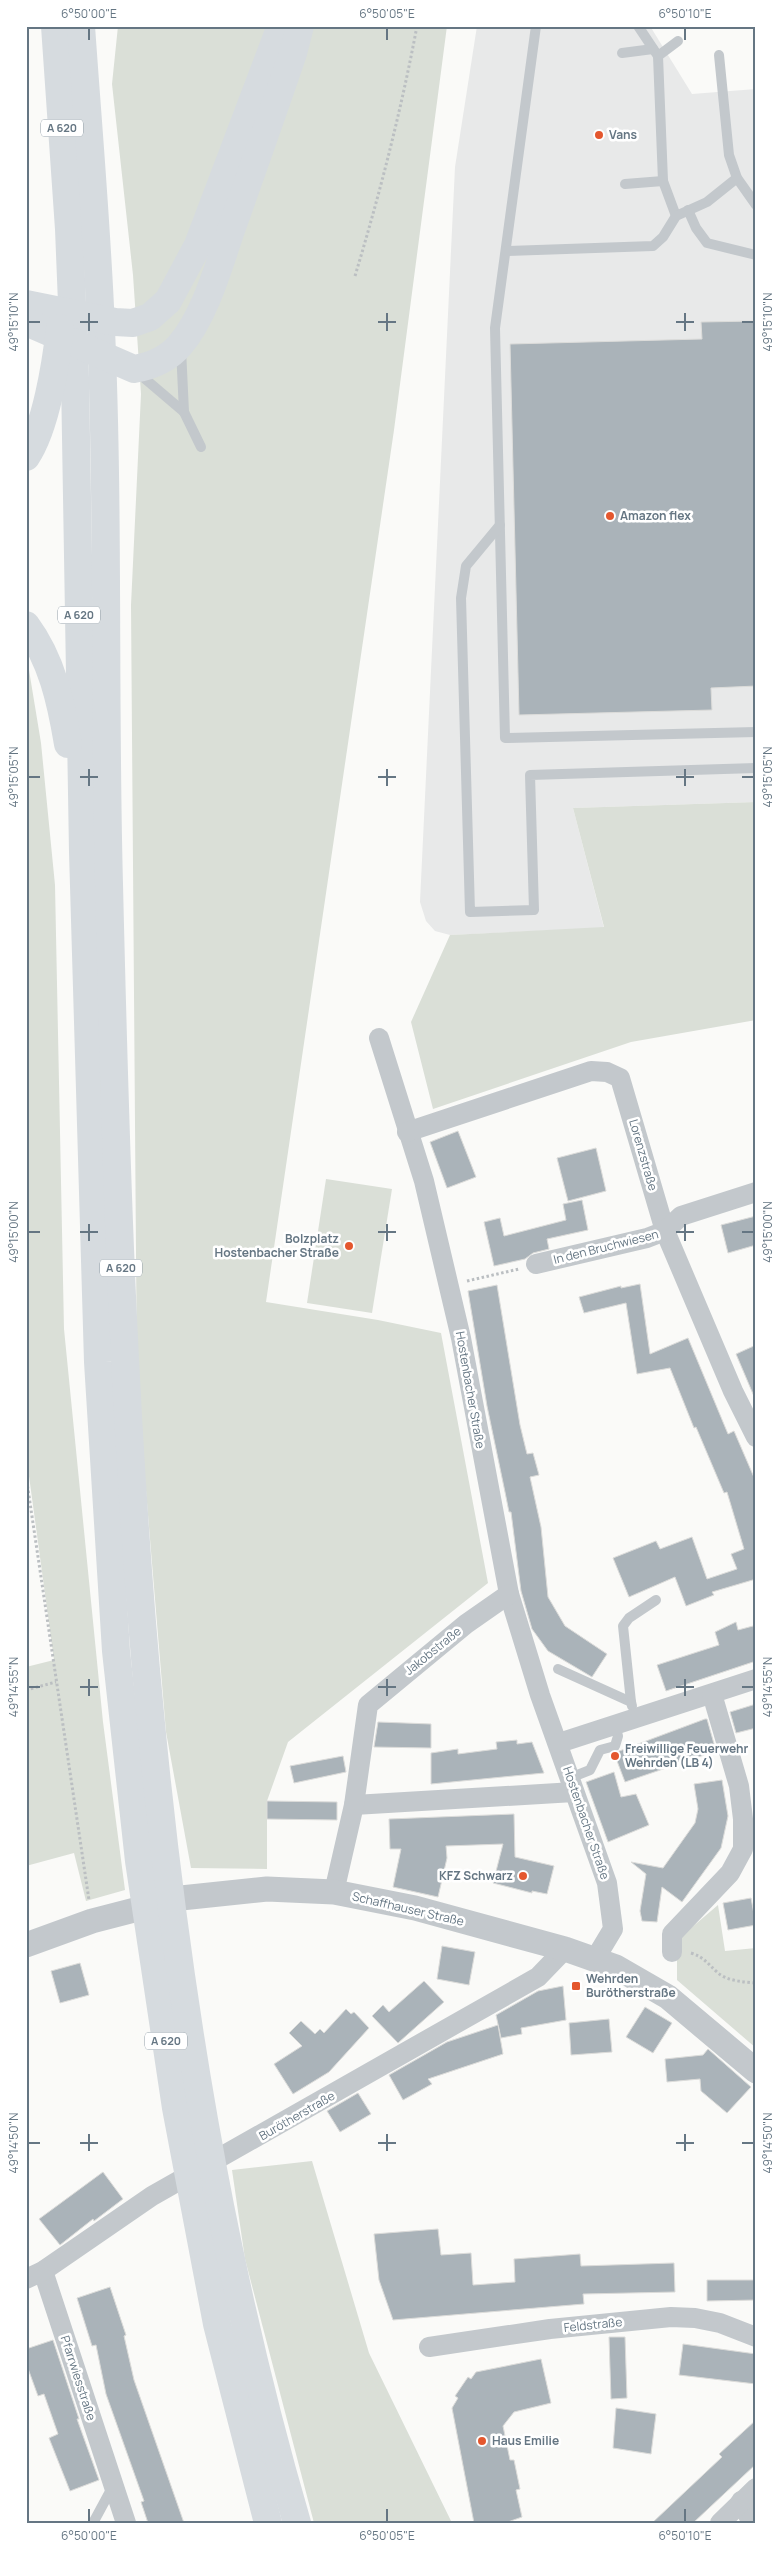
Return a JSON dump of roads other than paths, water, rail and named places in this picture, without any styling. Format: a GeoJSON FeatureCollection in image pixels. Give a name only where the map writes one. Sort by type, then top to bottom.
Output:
{"type":"FeatureCollection","features":[{"type":"Feature","properties":{"kind":"highway","name":"A 620"},"geometry":{"type":"LineString","coordinates":[[56,26],[69,229],[64,376],[83,852],[98,1352],[106,1512],[116,1651],[152,1857],[208,2215],[217,2324],[268,2523]]}},
{"type":"Feature","properties":{"kind":"highway","name":"A 620"},"geometry":{"type":"LineString","coordinates":[[81,26],[100,300],[108,873],[125,1363],[145,1652],[152,1857]]}},
{"type":"Feature","properties":{"kind":"highway"},"geometry":{"type":"LineString","coordinates":[[90,166],[97,26]]}},
{"type":"Feature","properties":{"kind":"highway"},"geometry":{"type":"LineString","coordinates":[[26,304],[116,322],[133,323],[150,317],[168,300],[198,246],[281,26]]}},
{"type":"Feature","properties":{"kind":"highway"},"geometry":{"type":"LineString","coordinates":[[26,322],[134,369],[148,367],[167,358],[181,344],[197,319],[222,254],[293,53],[300,26]]}},
{"type":"Feature","properties":{"kind":"highway"},"geometry":{"type":"LineString","coordinates":[[26,456],[43,414],[64,376]]}},
{"type":"Feature","properties":{"kind":"highway"},"geometry":{"type":"LineString","coordinates":[[26,625],[35,637],[52,672],[62,709],[83,852]]}},
{"type":"Feature","properties":{"kind":"highway","name":"A 620"},"geometry":{"type":"LineString","coordinates":[[208,2215],[297,2523]]}},
{"type":"Feature","properties":{"kind":"street","name":"Hostenbacher Straße"},"geometry":{"type":"LineString","coordinates":[[379,1038],[407,1132],[424,1181],[449,1286],[461,1338],[509,1594],[540,1695],[559,1742],[572,1785],[607,1883],[613,1929],[595,1959]]}},
{"type":"Feature","properties":{"kind":"street","name":"Lorenzstraße"},"geometry":{"type":"LineString","coordinates":[[407,1132],[590,1070],[607,1072],[620,1078],[665,1231],[729,1382],[756,1437]]}},
{"type":"Feature","properties":{"kind":"street","name":"In den Bruchwiesen"},"geometry":{"type":"LineString","coordinates":[[536,1264],[647,1238],[665,1231],[681,1216],[756,1192]]}},
{"type":"Feature","properties":{"kind":"street","name":"Jakobstraße"},"geometry":{"type":"LineString","coordinates":[[334,1892],[354,1805],[368,1705],[466,1624],[509,1594]]}},
{"type":"Feature","properties":{"kind":"street"},"geometry":{"type":"LineString","coordinates":[[559,1742],[615,1726],[633,1710],[712,1694],[756,1679]]}},
{"type":"Feature","properties":{"kind":"street"},"geometry":{"type":"LineString","coordinates":[[672,1952],[672,1934],[726,1878],[743,1849],[744,1819],[739,1786],[712,1694]]}},
{"type":"Feature","properties":{"kind":"street"},"geometry":{"type":"LineString","coordinates":[[354,1805],[572,1785]]}},
{"type":"Feature","properties":{"kind":"street","name":"Schaffhauser Straße"},"geometry":{"type":"LineString","coordinates":[[26,1944],[92,1921],[208,1893],[267,1889],[334,1892],[415,1908],[565,1949],[616,1967],[668,1997],[756,2071]]}},
{"type":"Feature","properties":{"kind":"street","name":"Burötherstraße"},"geometry":{"type":"LineString","coordinates":[[35,2275],[152,2196],[246,2145],[538,1978],[565,1949]]}},
{"type":"Feature","properties":{"kind":"street","name":"Pfarrwiesstraße"},"geometry":{"type":"LineString","coordinates":[[35,2275],[114,2485],[126,2523]]}},
{"type":"Feature","properties":{"kind":"street","name":"Feldstraße"},"geometry":{"type":"LineString","coordinates":[[429,2347],[550,2329],[671,2317],[695,2318],[720,2323],[756,2337]]}},
{"type":"Feature","properties":{"kind":"street"},"geometry":{"type":"LineString","coordinates":[[720,2523],[756,2488]]}},
{"type":"Feature","properties":{"kind":"street"},"geometry":{"type":"LineString","coordinates":[[741,2501],[752,2523]]}},
{"type":"Feature","properties":{"kind":"lane"},"geometry":{"type":"LineString","coordinates":[[536,26],[495,328],[505,738],[756,732]]}},
{"type":"Feature","properties":{"kind":"lane"},"geometry":{"type":"LineString","coordinates":[[638,26],[655,52],[663,181],[676,216]]}},
{"type":"Feature","properties":{"kind":"lane"},"geometry":{"type":"LineString","coordinates":[[622,53],[655,52],[678,41]]}},
{"type":"Feature","properties":{"kind":"lane"},"geometry":{"type":"LineString","coordinates":[[719,55],[729,155],[737,178],[756,205]]}},
{"type":"Feature","properties":{"kind":"lane"},"geometry":{"type":"LineString","coordinates":[[506,251],[653,246],[663,237],[676,216],[708,202],[737,178]]}},
{"type":"Feature","properties":{"kind":"lane"},"geometry":{"type":"LineString","coordinates":[[625,184],[663,181]]}},
{"type":"Feature","properties":{"kind":"lane"},"geometry":{"type":"LineString","coordinates":[[688,210],[696,228],[707,242],[756,255]]}},
{"type":"Feature","properties":{"kind":"lane"},"geometry":{"type":"LineString","coordinates":[[181,344],[184,412],[201,447]]}},
{"type":"Feature","properties":{"kind":"lane"},"geometry":{"type":"LineString","coordinates":[[134,369],[184,412]]}},
{"type":"Feature","properties":{"kind":"lane"},"geometry":{"type":"LineString","coordinates":[[500,525],[466,566],[462,581],[470,912],[534,910],[530,775],[756,768]]}},
{"type":"Feature","properties":{"kind":"lane"},"geometry":{"type":"LineString","coordinates":[[633,1710],[623,1626],[629,1618],[656,1600]]}},
{"type":"Feature","properties":{"kind":"lane"},"geometry":{"type":"LineString","coordinates":[[558,1669],[633,1710]]}},
{"type":"Feature","properties":{"kind":"lane"},"geometry":{"type":"LineString","coordinates":[[572,1785],[590,1770],[600,1750],[615,1746],[618,1736],[615,1726]]}},
{"type":"Feature","properties":{"kind":"lane"},"geometry":{"type":"LineString","coordinates":[[94,2523],[114,2485]]}},
{"type":"Feature","properties":{"kind":"place","name":"Vans"},"geometry":{"type":"Point","coordinates":[599,135]}},
{"type":"Feature","properties":{"kind":"place","name":"Amazon flex"},"geometry":{"type":"Point","coordinates":[610,516]}},
{"type":"Feature","properties":{"kind":"place","name":"Bolzplatz Hostenbacher Straße"},"geometry":{"type":"Point","coordinates":[349,1246]}},
{"type":"Feature","properties":{"kind":"place","name":"Freiwillige Feuerwehr Wehrden (LB 4)"},"geometry":{"type":"Point","coordinates":[615,1756]}},
{"type":"Feature","properties":{"kind":"place","name":"KFZ Schwarz"},"geometry":{"type":"Point","coordinates":[523,1876]}},
{"type":"Feature","properties":{"kind":"place","name":"Wehrden Burötherstraße"},"geometry":{"type":"Point","coordinates":[576,1986]}},
{"type":"Feature","properties":{"kind":"place","name":"Haus Emilie"},"geometry":{"type":"Point","coordinates":[482,2441]}}]}
